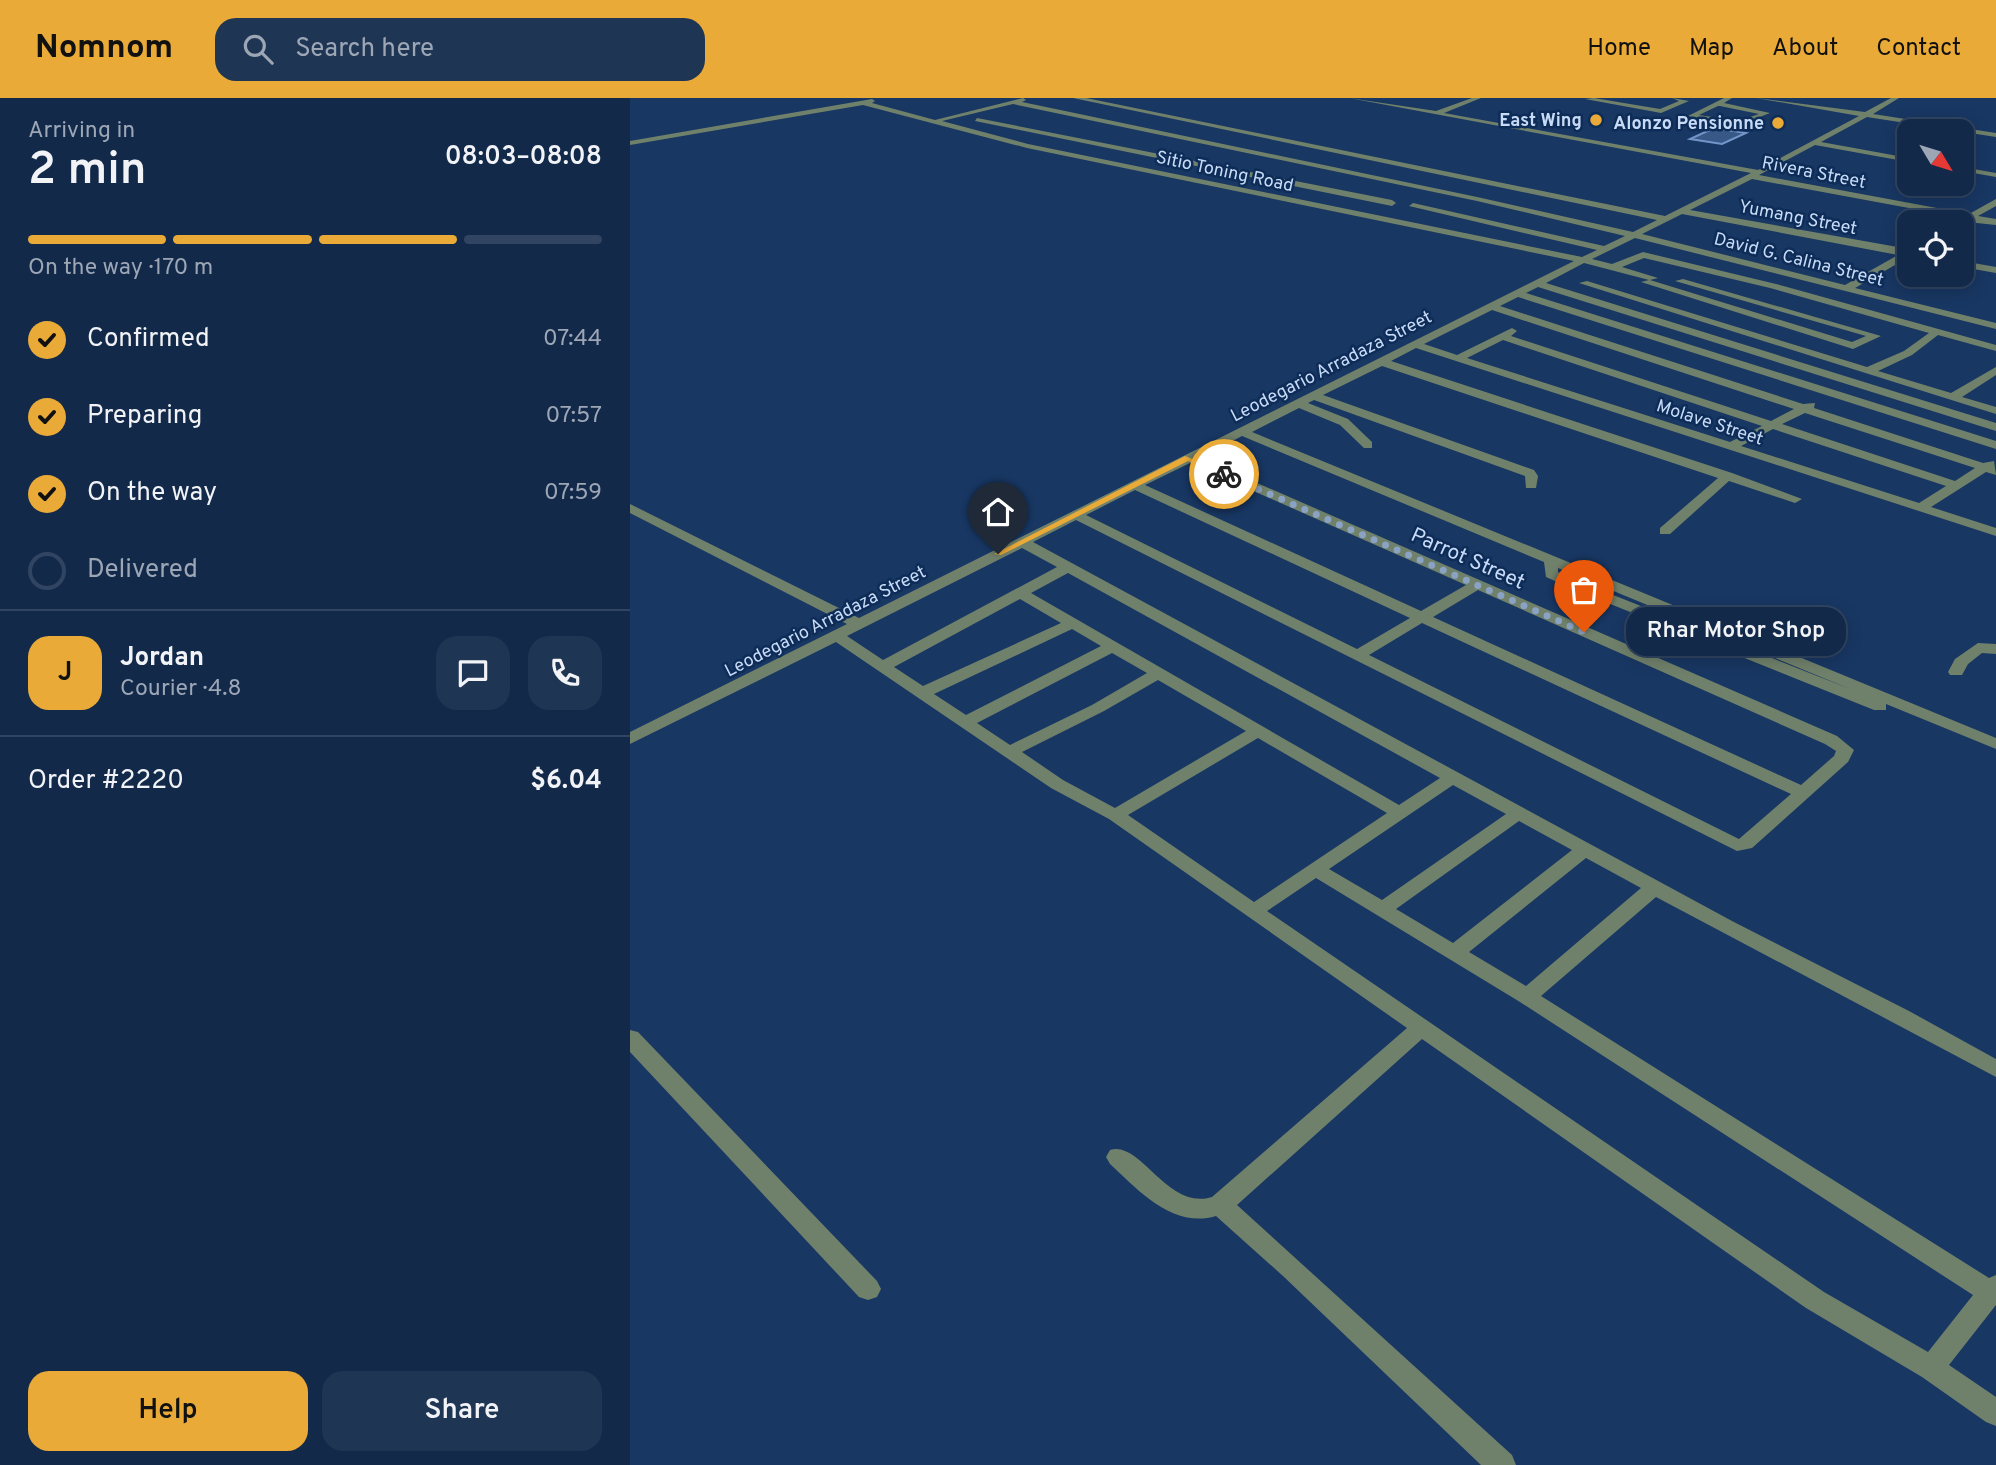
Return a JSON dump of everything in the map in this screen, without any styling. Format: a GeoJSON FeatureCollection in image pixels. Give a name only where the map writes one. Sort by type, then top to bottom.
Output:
{"type":"FeatureCollection","features":[{"type":"Feature","properties":{"kind":"street"},"geometry":{"type":"LineString","coordinates":[[630,144],[886,98]]}},
{"type":"Feature","properties":{"kind":"street"},"geometry":{"type":"LineString","coordinates":[[1076,98],[1666,219]]}},
{"type":"Feature","properties":{"kind":"street"},"geometry":{"type":"LineString","coordinates":[[1384,104],[1402,98]]}},
{"type":"Feature","properties":{"kind":"street"},"geometry":{"type":"LineString","coordinates":[[1435,113],[1478,98]]}},
{"type":"Feature","properties":{"kind":"street"},"geometry":{"type":"LineString","coordinates":[[1626,105],[1644,98]]}},
{"type":"Feature","properties":{"kind":"street"},"geometry":{"type":"LineString","coordinates":[[1588,99],[1661,111],[1686,101],[1675,98]]}},
{"type":"Feature","properties":{"kind":"street"},"geometry":{"type":"LineString","coordinates":[[1720,104],[1767,113],[1739,123],[1691,116],[1728,98]]}},
{"type":"Feature","properties":{"kind":"street"},"geometry":{"type":"LineString","coordinates":[[1759,98],[1996,135]]}},
{"type":"Feature","properties":{"kind":"street","name":"Leodegario Arradaza Street"},"geometry":{"type":"LineString","coordinates":[[630,738],[1583,261],[1896,98]]}},
{"type":"Feature","properties":{"kind":"street","name":"Rivera Street"},"geometry":{"type":"LineString","coordinates":[[1359,99],[1754,174],[1919,210]]}},
{"type":"Feature","properties":{"kind":"street"},"geometry":{"type":"LineString","coordinates":[[934,121],[1012,102],[1032,101],[1141,118]]}},
{"type":"Feature","properties":{"kind":"street"},"geometry":{"type":"LineString","coordinates":[[952,127],[1032,101]]}},
{"type":"Feature","properties":{"kind":"street","name":"David G. Calina Street"},"geometry":{"type":"LineString","coordinates":[[1032,101],[1053,110],[1200,139],[1634,235],[1996,326]]}},
{"type":"Feature","properties":{"kind":"street"},"geometry":{"type":"LineString","coordinates":[[1410,108],[1430,101]]}},
{"type":"Feature","properties":{"kind":"street","name":"Sitio Toning Road"},"geometry":{"type":"LineString","coordinates":[[864,103],[1027,146],[1615,267],[1653,278],[1667,278],[1876,336],[1865,342],[1908,353]]}},
{"type":"Feature","properties":{"kind":"street"},"geometry":{"type":"LineString","coordinates":[[1013,127],[1053,110]]}},
{"type":"Feature","properties":{"kind":"street"},"geometry":{"type":"LineString","coordinates":[[1047,119],[1070,113]]}},
{"type":"Feature","properties":{"kind":"street"},"geometry":{"type":"LineString","coordinates":[[1106,131],[1157,113]]}},
{"type":"Feature","properties":{"kind":"street"},"geometry":{"type":"LineString","coordinates":[[1066,122],[1088,117]]}},
{"type":"Feature","properties":{"kind":"street"},"geometry":{"type":"LineString","coordinates":[[999,124],[1021,119]]}},
{"type":"Feature","properties":{"kind":"street"},"geometry":{"type":"LineString","coordinates":[[977,120],[1392,203]]}},
{"type":"Feature","properties":{"kind":"street"},"geometry":{"type":"LineString","coordinates":[[1085,126],[1107,120]]}},
{"type":"Feature","properties":{"kind":"street"},"geometry":{"type":"LineString","coordinates":[[1143,128],[1166,121]]}},
{"type":"Feature","properties":{"kind":"street"},"geometry":{"type":"LineString","coordinates":[[1113,148],[1199,122]]}},
{"type":"Feature","properties":{"kind":"street"},"geometry":{"type":"LineString","coordinates":[[1033,131],[1055,125]]}},
{"type":"Feature","properties":{"kind":"street"},"geometry":{"type":"LineString","coordinates":[[1186,136],[1220,126]]}},
{"type":"Feature","properties":{"kind":"street"},"geometry":{"type":"LineString","coordinates":[[1052,135],[1074,129]]}},
{"type":"Feature","properties":{"kind":"street"},"geometry":{"type":"LineString","coordinates":[[1200,139],[1234,129]]}},
{"type":"Feature","properties":{"kind":"street"},"geometry":{"type":"LineString","coordinates":[[1073,139],[1095,134]]}},
{"type":"Feature","properties":{"kind":"street"},"geometry":{"type":"LineString","coordinates":[[1191,164],[1272,137]]}},
{"type":"Feature","properties":{"kind":"street"},"geometry":{"type":"LineString","coordinates":[[1814,143],[1897,158]]}},
{"type":"Feature","properties":{"kind":"street"},"geometry":{"type":"LineString","coordinates":[[1241,174],[1326,148]]}},
{"type":"Feature","properties":{"kind":"street"},"geometry":{"type":"LineString","coordinates":[[1219,169],[1265,154]]}},
{"type":"Feature","properties":{"kind":"street"},"geometry":{"type":"LineString","coordinates":[[1134,168],[1166,159]]}},
{"type":"Feature","properties":{"kind":"street"},"geometry":{"type":"LineString","coordinates":[[1356,173],[1389,161]]}},
{"type":"Feature","properties":{"kind":"street"},"geometry":{"type":"LineString","coordinates":[[1269,196],[1335,169]]}},
{"type":"Feature","properties":{"kind":"street"},"geometry":{"type":"LineString","coordinates":[[1385,191],[1434,171]]}},
{"type":"Feature","properties":{"kind":"street"},"geometry":{"type":"LineString","coordinates":[[1974,171],[1996,175]]}},
{"type":"Feature","properties":{"kind":"street"},"geometry":{"type":"LineString","coordinates":[[1363,215],[1462,177]]}},
{"type":"Feature","properties":{"kind":"street"},"geometry":{"type":"LineString","coordinates":[[1343,194],[1381,179]]}},
{"type":"Feature","properties":{"kind":"street"},"geometry":{"type":"LineString","coordinates":[[1454,194],[1487,182]]}},
{"type":"Feature","properties":{"kind":"street"},"geometry":{"type":"LineString","coordinates":[[1477,199],[1509,186]]}},
{"type":"Feature","properties":{"kind":"street"},"geometry":{"type":"LineString","coordinates":[[1506,207],[1538,192]]}},
{"type":"Feature","properties":{"kind":"street"},"geometry":{"type":"LineString","coordinates":[[1526,211],[1560,197]]}},
{"type":"Feature","properties":{"kind":"street"},"geometry":{"type":"LineString","coordinates":[[1974,215],[1996,202]]}},
{"type":"Feature","properties":{"kind":"street"},"geometry":{"type":"LineString","coordinates":[[1413,206],[1605,249]]}},
{"type":"Feature","properties":{"kind":"street","name":"Yumang Street"},"geometry":{"type":"LineString","coordinates":[[1681,211],[1897,251]]}},
{"type":"Feature","properties":{"kind":"street","name":"Rivera Street"},"geometry":{"type":"LineString","coordinates":[[1974,221],[1996,222]]}},
{"type":"Feature","properties":{"kind":"street"},"geometry":{"type":"LineString","coordinates":[[1996,334],[1990,344],[1936,332],[1773,286],[1643,254],[1584,283],[1996,411]]}},
{"type":"Feature","properties":{"kind":"street"},"geometry":{"type":"LineString","coordinates":[[1849,287],[1897,260]]}},
{"type":"Feature","properties":{"kind":"street"},"geometry":{"type":"LineString","coordinates":[[1974,266],[1996,270]]}},
{"type":"Feature","properties":{"kind":"street"},"geometry":{"type":"LineString","coordinates":[[1537,283],[1996,427]]}},
{"type":"Feature","properties":{"kind":"street"},"geometry":{"type":"LineString","coordinates":[[1517,293],[1996,445]]}},
{"type":"Feature","properties":{"kind":"street"},"geometry":{"type":"LineString","coordinates":[[1490,306],[1992,466]]}},
{"type":"Feature","properties":{"kind":"street"},"geometry":{"type":"LineString","coordinates":[[1457,359],[1534,319]]}},
{"type":"Feature","properties":{"kind":"street"},"geometry":{"type":"LineString","coordinates":[[1868,372],[1908,353],[1936,332]]}},
{"type":"Feature","properties":{"kind":"street"},"geometry":{"type":"LineString","coordinates":[[1502,336],[1955,485]]}},
{"type":"Feature","properties":{"kind":"street","name":"Molave Street"},"geometry":{"type":"LineString","coordinates":[[1413,344],[1920,508],[1994,529]]}},
{"type":"Feature","properties":{"kind":"street"},"geometry":{"type":"LineString","coordinates":[[1380,361],[1795,499]]}},
{"type":"Feature","properties":{"kind":"street"},"geometry":{"type":"LineString","coordinates":[[1953,397],[1996,370]]}},
{"type":"Feature","properties":{"kind":"street"},"geometry":{"type":"LineString","coordinates":[[1730,447],[1835,394]]}},
{"type":"Feature","properties":{"kind":"street"},"geometry":{"type":"LineString","coordinates":[[1312,395],[1530,473],[1531,485]]}},
{"type":"Feature","properties":{"kind":"street"},"geometry":{"type":"LineString","coordinates":[[1297,402],[1344,422],[1368,445]]}},
{"type":"Feature","properties":{"kind":"street"},"geometry":{"type":"LineString","coordinates":[[1240,431],[1691,616],[1884,701],[1919,711],[1996,744]]}},
{"type":"Feature","properties":{"kind":"street","name":"Parrot Street"},"geometry":{"type":"LineString","coordinates":[[1188,457],[1831,740],[1846,750],[1842,758],[1802,792]]}},
{"type":"Feature","properties":{"kind":"street"},"geometry":{"type":"LineString","coordinates":[[1920,508],[1955,485],[1992,466]]}},
{"type":"Feature","properties":{"kind":"street"},"geometry":{"type":"LineString","coordinates":[[1665,531],[1728,476]]}},
{"type":"Feature","properties":{"kind":"street"},"geometry":{"type":"LineString","coordinates":[[1075,514],[1737,845],[1745,844],[1802,792],[1134,485]]}},
{"type":"Feature","properties":{"kind":"street"},"geometry":{"type":"LineString","coordinates":[[630,508],[858,624]]}},
{"type":"Feature","properties":{"kind":"street"},"geometry":{"type":"LineString","coordinates":[[1022,542],[1657,886],[1725,926],[1902,1016],[1996,1069]]}},
{"type":"Feature","properties":{"kind":"street"},"geometry":{"type":"LineString","coordinates":[[1551,560],[1551,574],[1578,586],[1859,700],[1884,701]]}},
{"type":"Feature","properties":{"kind":"street"},"geometry":{"type":"LineString","coordinates":[[884,666],[1066,568]]}},
{"type":"Feature","properties":{"kind":"street"},"geometry":{"type":"LineString","coordinates":[[1578,586],[1607,582]]}},
{"type":"Feature","properties":{"kind":"street"},"geometry":{"type":"LineString","coordinates":[[1357,656],[1477,584]]}},
{"type":"Feature","properties":{"kind":"street"},"geometry":{"type":"LineString","coordinates":[[1019,592],[1401,813]]}},
{"type":"Feature","properties":{"kind":"street"},"geometry":{"type":"LineString","coordinates":[[1640,612],[1691,616]]}},
{"type":"Feature","properties":{"kind":"street"},"geometry":{"type":"LineString","coordinates":[[924,692],[1072,623]]}},
{"type":"Feature","properties":{"kind":"street"},"geometry":{"type":"LineString","coordinates":[[836,635],[1057,783],[1115,814],[1252,912],[1815,1300],[1931,1368],[1996,1413]]}},
{"type":"Feature","properties":{"kind":"street"},"geometry":{"type":"LineString","coordinates":[[966,722],[1113,646]]}},
{"type":"Feature","properties":{"kind":"street"},"geometry":{"type":"LineString","coordinates":[[1956,672],[1961,662],[1978,648],[1996,649]]}},
{"type":"Feature","properties":{"kind":"street"},"geometry":{"type":"LineString","coordinates":[[1012,751],[1098,708],[1160,672]]}},
{"type":"Feature","properties":{"kind":"street"},"geometry":{"type":"LineString","coordinates":[[1115,814],[1259,730]]}},
{"type":"Feature","properties":{"kind":"street"},"geometry":{"type":"LineString","coordinates":[[1252,912],[1454,776]]}},
{"type":"Feature","properties":{"kind":"street"},"geometry":{"type":"LineString","coordinates":[[1383,909],[1519,813]]}},
{"type":"Feature","properties":{"kind":"street"},"geometry":{"type":"LineString","coordinates":[[1453,954],[1586,849]]}},
{"type":"Feature","properties":{"kind":"street"},"geometry":{"type":"LineString","coordinates":[[1316,869],[1527,997],[1993,1289],[1931,1368]]}},
{"type":"Feature","properties":{"kind":"street"},"geometry":{"type":"LineString","coordinates":[[1527,997],[1657,886]]}},
{"type":"Feature","properties":{"kind":"street"},"geometry":{"type":"LineString","coordinates":[[1118,1157],[1168,1199],[1190,1210],[1208,1211],[1220,1205],[1421,1028]]}},
{"type":"Feature","properties":{"kind":"street"},"geometry":{"type":"LineString","coordinates":[[630,1038],[868,1289]]}},
{"type":"Feature","properties":{"kind":"street"},"geometry":{"type":"LineString","coordinates":[[1220,1205],[1361,1334],[1450,1422],[1502,1465]]}},
{"type":"Feature","properties":{"kind":"building"},"geometry":{"type":"Polygon","coordinates":[[[1714,128],[1746,133],[1722,144],[1690,139],[1714,128]]]}},
{"type":"Feature","properties":{"kind":"way so far"},"geometry":{"type":"LineString","coordinates":[[1224,474],[1584,632]]}},
{"type":"Feature","properties":{"kind":"place","name":"East Wing"},"geometry":{"type":"Point","coordinates":[1596,120]}},
{"type":"Feature","properties":{"kind":"place","name":"Alonzo Pensionne"},"geometry":{"type":"Point","coordinates":[1778,123]}},
{"type":"Feature","properties":{"kind":"place","name":"Rhar Motor Shop"},"geometry":{"type":"Point","coordinates":[1584,632]}},
{"type":"Feature","properties":{"kind":"route"},"geometry":{"type":"LineString","coordinates":[[998,554],[1188,457],[1224,474]]}}]}
